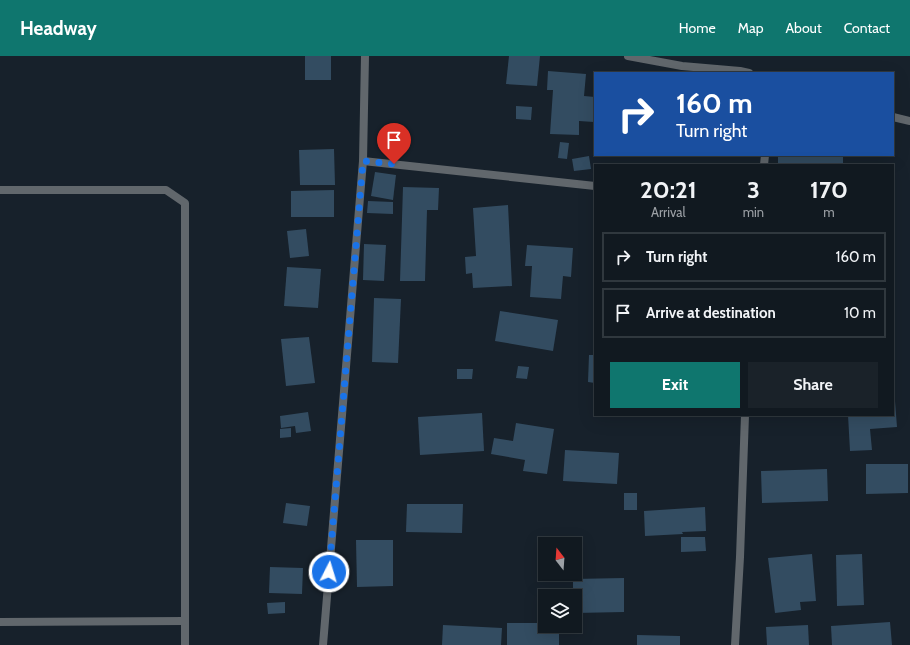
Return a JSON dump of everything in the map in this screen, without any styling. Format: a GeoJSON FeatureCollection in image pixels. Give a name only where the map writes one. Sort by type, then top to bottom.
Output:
{"type":"FeatureCollection","features":[{"type":"Feature","properties":{"kind":"street"},"geometry":{"type":"LineString","coordinates":[[323,645],[363,161],[365,56]]}},
{"type":"Feature","properties":{"kind":"street"},"geometry":{"type":"LineString","coordinates":[[628,56],[682,66],[744,72]]}},
{"type":"Feature","properties":{"kind":"street"},"geometry":{"type":"LineString","coordinates":[[894,117],[910,121]]}},
{"type":"Feature","properties":{"kind":"street"},"geometry":{"type":"LineString","coordinates":[[363,161],[594,186]]}},
{"type":"Feature","properties":{"kind":"street"},"geometry":{"type":"LineString","coordinates":[[0,190],[166,190],[185,203],[185,645]]}},
{"type":"Feature","properties":{"kind":"street"},"geometry":{"type":"LineString","coordinates":[[736,645],[745,416]]}},
{"type":"Feature","properties":{"kind":"street"},"geometry":{"type":"LineString","coordinates":[[0,622],[185,621]]}},
{"type":"Feature","properties":{"kind":"building"},"geometry":{"type":"Polygon","coordinates":[[[305,56],[331,56],[331,80],[305,80],[305,56]]]}},
{"type":"Feature","properties":{"kind":"building"},"geometry":{"type":"Polygon","coordinates":[[[509,56],[540,56],[537,86],[506,84],[509,56]]]}},
{"type":"Feature","properties":{"kind":"building"},"geometry":{"type":"Polygon","coordinates":[[[548,71],[586,74],[584,96],[594,97],[594,122],[579,121],[579,135],[550,134],[553,90],[547,90],[548,71]]]}},
{"type":"Feature","properties":{"kind":"building"},"geometry":{"type":"Polygon","coordinates":[[[516,106],[532,107],[531,120],[516,119],[516,106]]]}},
{"type":"Feature","properties":{"kind":"building"},"geometry":{"type":"Polygon","coordinates":[[[560,142],[569,143],[567,159],[558,158],[560,142]]]}},
{"type":"Feature","properties":{"kind":"building"},"geometry":{"type":"Polygon","coordinates":[[[334,149],[335,185],[300,185],[299,150],[334,149]]]}},
{"type":"Feature","properties":{"kind":"building"},"geometry":{"type":"Polygon","coordinates":[[[589,156],[591,169],[574,171],[572,159],[589,156]]]}},
{"type":"Feature","properties":{"kind":"building"},"geometry":{"type":"Polygon","coordinates":[[[778,156],[843,156],[843,164],[778,164],[778,156]]]}},
{"type":"Feature","properties":{"kind":"building"},"geometry":{"type":"Polygon","coordinates":[[[375,172],[396,175],[393,200],[371,196],[375,172]]]}},
{"type":"Feature","properties":{"kind":"building"},"geometry":{"type":"Polygon","coordinates":[[[403,187],[439,188],[438,210],[427,210],[425,281],[400,281],[403,187]]]}},
{"type":"Feature","properties":{"kind":"building"},"geometry":{"type":"Polygon","coordinates":[[[334,190],[334,217],[291,217],[291,191],[334,190]]]}},
{"type":"Feature","properties":{"kind":"building"},"geometry":{"type":"Polygon","coordinates":[[[368,201],[393,202],[393,214],[367,213],[368,201]]]}},
{"type":"Feature","properties":{"kind":"building"},"geometry":{"type":"Polygon","coordinates":[[[508,205],[512,286],[473,288],[472,273],[466,274],[465,257],[476,256],[473,208],[508,205]]]}},
{"type":"Feature","properties":{"kind":"building"},"geometry":{"type":"Polygon","coordinates":[[[306,229],[309,256],[290,258],[287,231],[306,229]]]}},
{"type":"Feature","properties":{"kind":"building"},"geometry":{"type":"Polygon","coordinates":[[[364,244],[386,245],[384,281],[363,280],[364,244]]]}},
{"type":"Feature","properties":{"kind":"building"},"geometry":{"type":"Polygon","coordinates":[[[527,245],[573,248],[571,277],[563,276],[561,299],[530,297],[532,266],[525,266],[527,245]]]}},
{"type":"Feature","properties":{"kind":"building"},"geometry":{"type":"Polygon","coordinates":[[[287,267],[321,269],[318,308],[284,306],[287,267]]]}},
{"type":"Feature","properties":{"kind":"building"},"geometry":{"type":"Polygon","coordinates":[[[374,298],[401,299],[398,363],[372,362],[374,298]]]}},
{"type":"Feature","properties":{"kind":"building"},"geometry":{"type":"Polygon","coordinates":[[[500,311],[558,320],[553,351],[495,341],[500,311]]]}},
{"type":"Feature","properties":{"kind":"building"},"geometry":{"type":"Polygon","coordinates":[[[309,337],[315,383],[286,386],[281,339],[309,337]]]}},
{"type":"Feature","properties":{"kind":"building"},"geometry":{"type":"Polygon","coordinates":[[[589,355],[594,355],[594,383],[588,382],[589,355]]]}},
{"type":"Feature","properties":{"kind":"building"},"geometry":{"type":"Polygon","coordinates":[[[518,366],[529,367],[527,379],[516,378],[518,366]]]}},
{"type":"Feature","properties":{"kind":"building"},"geometry":{"type":"Polygon","coordinates":[[[457,369],[473,369],[472,379],[457,379],[457,369]]]}},
{"type":"Feature","properties":{"kind":"building"},"geometry":{"type":"Polygon","coordinates":[[[895,401],[897,427],[870,429],[872,450],[850,451],[848,416],[894,416],[895,401]]]}},
{"type":"Feature","properties":{"kind":"building"},"geometry":{"type":"Polygon","coordinates":[[[308,412],[311,431],[296,433],[295,426],[281,428],[280,416],[308,412]]]}},
{"type":"Feature","properties":{"kind":"building"},"geometry":{"type":"Polygon","coordinates":[[[482,413],[484,451],[420,455],[418,417],[482,413]]]}},
{"type":"Feature","properties":{"kind":"building"},"geometry":{"type":"Polygon","coordinates":[[[516,423],[554,429],[547,474],[523,471],[525,460],[491,454],[494,438],[513,441],[516,423]]]}},
{"type":"Feature","properties":{"kind":"building"},"geometry":{"type":"Polygon","coordinates":[[[291,428],[291,437],[280,438],[280,429],[291,428]]]}},
{"type":"Feature","properties":{"kind":"building"},"geometry":{"type":"Polygon","coordinates":[[[565,450],[619,453],[617,484],[563,481],[565,450]]]}},
{"type":"Feature","properties":{"kind":"building"},"geometry":{"type":"Polygon","coordinates":[[[866,464],[908,464],[908,493],[866,494],[866,464]]]}},
{"type":"Feature","properties":{"kind":"building"},"geometry":{"type":"Polygon","coordinates":[[[827,469],[828,501],[762,503],[761,471],[827,469]]]}},
{"type":"Feature","properties":{"kind":"building"},"geometry":{"type":"Polygon","coordinates":[[[624,493],[637,493],[637,510],[624,510],[624,493]]]}},
{"type":"Feature","properties":{"kind":"building"},"geometry":{"type":"Polygon","coordinates":[[[286,503],[310,506],[307,526],[283,523],[286,503]]]}},
{"type":"Feature","properties":{"kind":"building"},"geometry":{"type":"Polygon","coordinates":[[[407,504],[463,504],[462,533],[406,532],[407,504]]]}},
{"type":"Feature","properties":{"kind":"building"},"geometry":{"type":"Polygon","coordinates":[[[705,507],[706,531],[645,536],[644,511],[705,507]]]}},
{"type":"Feature","properties":{"kind":"building"},"geometry":{"type":"Polygon","coordinates":[[[681,537],[705,537],[706,551],[681,552],[681,537]]]}},
{"type":"Feature","properties":{"kind":"building"},"geometry":{"type":"Polygon","coordinates":[[[356,540],[393,540],[393,586],[357,587],[356,540]]]}},
{"type":"Feature","properties":{"kind":"building"},"geometry":{"type":"Polygon","coordinates":[[[812,554],[816,601],[800,602],[801,610],[775,613],[768,558],[812,554]]]}},
{"type":"Feature","properties":{"kind":"building"},"geometry":{"type":"Polygon","coordinates":[[[862,554],[864,605],[837,606],[836,555],[862,554]]]}},
{"type":"Feature","properties":{"kind":"building"},"geometry":{"type":"Polygon","coordinates":[[[270,567],[303,568],[302,594],[269,593],[270,567]]]}},
{"type":"Feature","properties":{"kind":"building"},"geometry":{"type":"Polygon","coordinates":[[[624,578],[624,612],[582,613],[582,589],[573,589],[573,581],[582,581],[582,579],[624,578]]]}},
{"type":"Feature","properties":{"kind":"building"},"geometry":{"type":"Polygon","coordinates":[[[285,602],[285,613],[268,614],[267,603],[285,602]]]}},
{"type":"Feature","properties":{"kind":"building"},"geometry":{"type":"Polygon","coordinates":[[[890,622],[892,645],[832,645],[831,626],[890,622]]]}},
{"type":"Feature","properties":{"kind":"building"},"geometry":{"type":"Polygon","coordinates":[[[507,623],[538,623],[538,633],[559,633],[559,645],[507,645],[507,623]]]}},
{"type":"Feature","properties":{"kind":"building"},"geometry":{"type":"Polygon","coordinates":[[[443,625],[502,628],[501,645],[442,645],[443,625]]]}},
{"type":"Feature","properties":{"kind":"building"},"geometry":{"type":"Polygon","coordinates":[[[808,625],[809,645],[767,645],[766,627],[808,625]]]}},
{"type":"Feature","properties":{"kind":"building"},"geometry":{"type":"Polygon","coordinates":[[[637,635],[680,636],[680,645],[637,645],[637,635]]]}},
{"type":"Feature","properties":{"kind":"route"},"geometry":{"type":"LineString","coordinates":[[329,572],[363,161],[394,164]]}}]}
